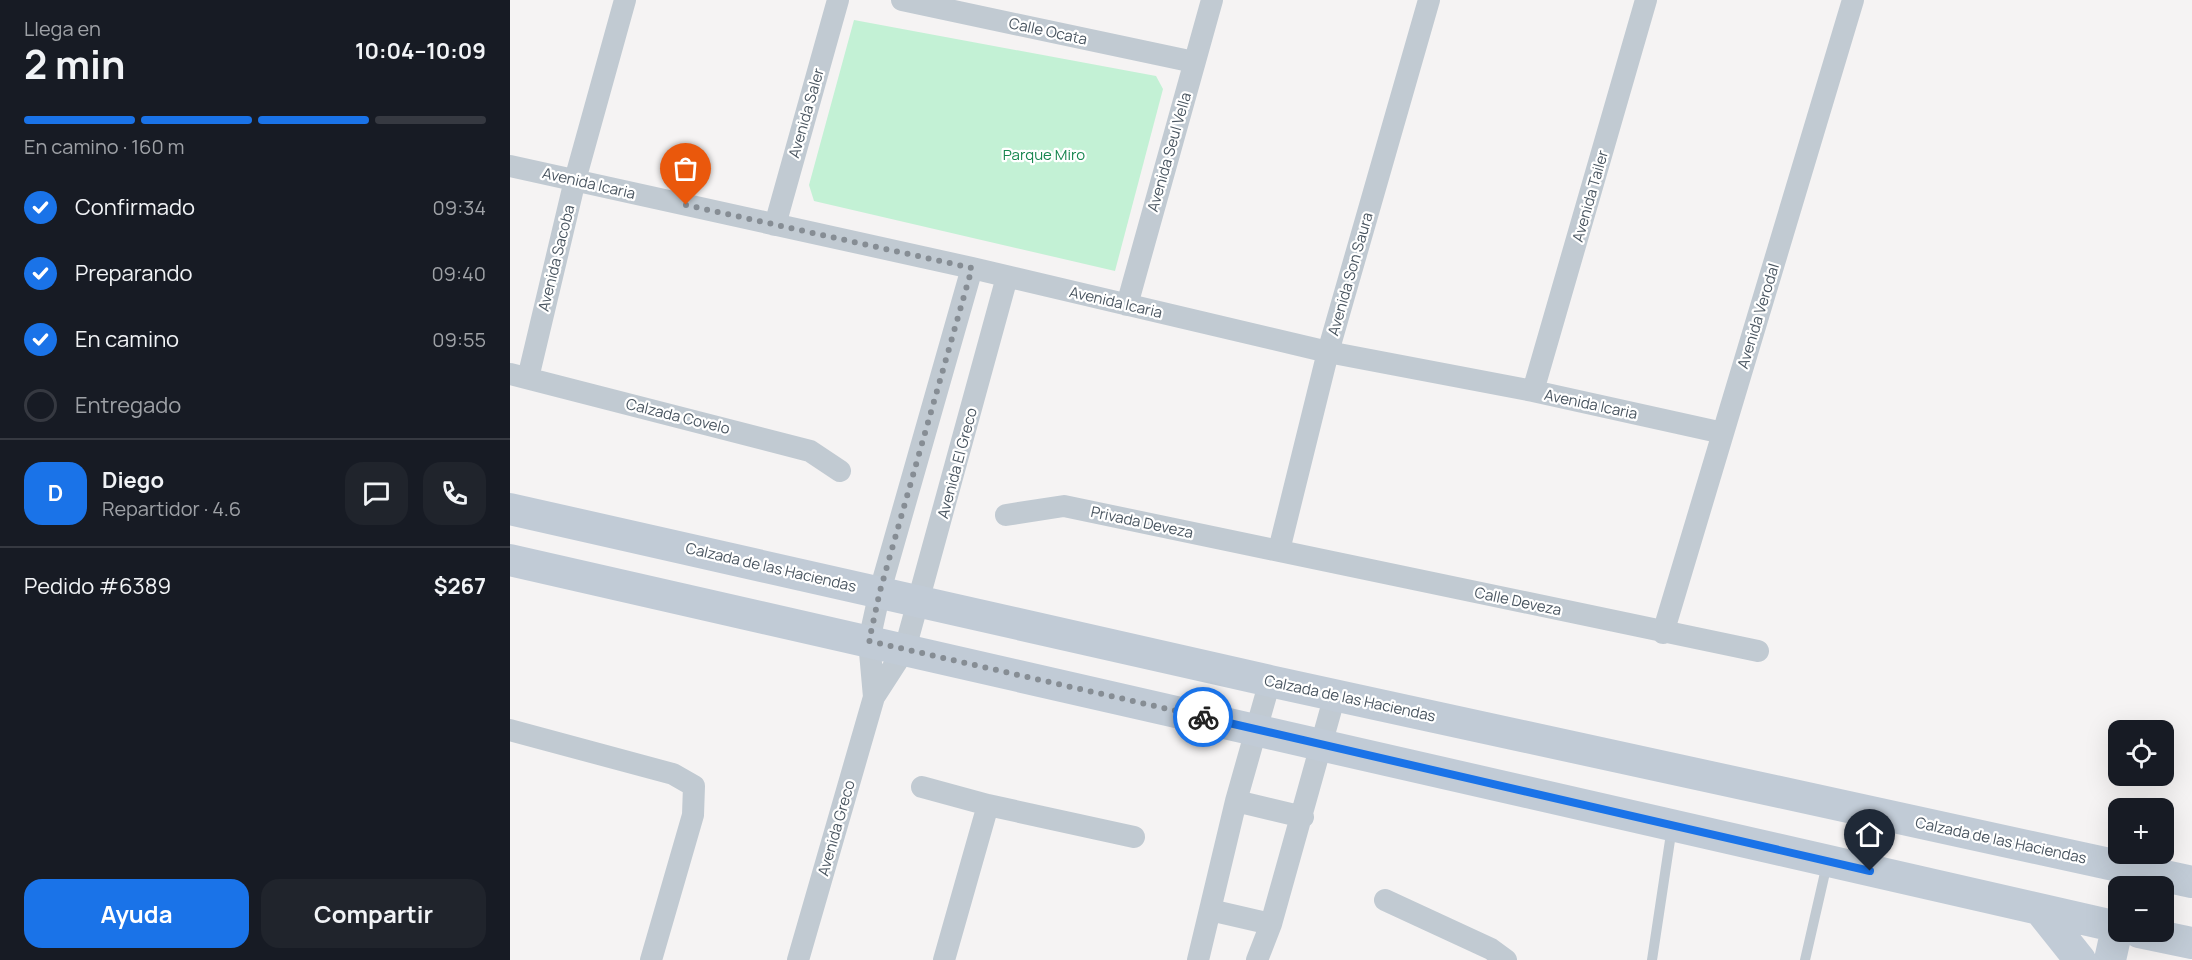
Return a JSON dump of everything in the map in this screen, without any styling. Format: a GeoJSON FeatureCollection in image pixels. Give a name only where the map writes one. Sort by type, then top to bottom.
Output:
{"type":"FeatureCollection","features":[{"type":"Feature","properties":{"kind":"main road","name":"Calzada de las Haciendas"},"geometry":{"type":"LineString","coordinates":[[510,509],[1335,694],[2120,876]]}},
{"type":"Feature","properties":{"kind":"main road"},"geometry":{"type":"LineString","coordinates":[[510,560],[1322,743],[2041,911],[2108,924]]}},
{"type":"Feature","properties":{"kind":"main road","name":"Calzada de las Haciendas"},"geometry":{"type":"LineString","coordinates":[[2174,881],[2192,882]]}},
{"type":"Feature","properties":{"kind":"main road"},"geometry":{"type":"LineString","coordinates":[[2041,911],[2080,960]]}},
{"type":"Feature","properties":{"kind":"main road"},"geometry":{"type":"LineString","coordinates":[[2174,939],[2192,943]]}},
{"type":"Feature","properties":{"kind":"main road"},"geometry":{"type":"LineString","coordinates":[[2110,960],[2114,942]]}},
{"type":"Feature","properties":{"kind":"street","name":"Avenida Sacoba"},"geometry":{"type":"LineString","coordinates":[[519,376],[626,0]]}},
{"type":"Feature","properties":{"kind":"street","name":"Avenida Saler"},"geometry":{"type":"LineString","coordinates":[[775,225],[838,0]]}},
{"type":"Feature","properties":{"kind":"street","name":"Calle Ocata"},"geometry":{"type":"LineString","coordinates":[[902,0],[1194,62]]}},
{"type":"Feature","properties":{"kind":"street","name":"Avenida Seul Vella"},"geometry":{"type":"LineString","coordinates":[[1126,305],[1212,0]]}},
{"type":"Feature","properties":{"kind":"street","name":"Avenida Son Saura"},"geometry":{"type":"LineString","coordinates":[[1279,550],[1328,352],[1429,0]]}},
{"type":"Feature","properties":{"kind":"street","name":"Avenida Tailer"},"geometry":{"type":"LineString","coordinates":[[1533,391],[1646,0]]}},
{"type":"Feature","properties":{"kind":"street","name":"Avenida Verodal"},"geometry":{"type":"LineString","coordinates":[[1663,633],[1854,0]]}},
{"type":"Feature","properties":{"kind":"street","name":"Avenida Icaria"},"geometry":{"type":"LineString","coordinates":[[510,166],[972,268],[1328,352],[1533,391],[1723,433]]}},
{"type":"Feature","properties":{"kind":"street"},"geometry":{"type":"LineString","coordinates":[[869,641],[880,591],[972,268]]}},
{"type":"Feature","properties":{"kind":"street","name":"Avenida El Greco"},"geometry":{"type":"LineString","coordinates":[[905,649],[1007,277]]}},
{"type":"Feature","properties":{"kind":"street","name":"Calzada Covelo"},"geometry":{"type":"LineString","coordinates":[[519,376],[810,451],[840,471]]}},
{"type":"Feature","properties":{"kind":"street"},"geometry":{"type":"LineString","coordinates":[[916,469],[953,480]]}},
{"type":"Feature","properties":{"kind":"street","name":"Privada Deveza"},"geometry":{"type":"LineString","coordinates":[[1006,515],[1064,506],[1279,550]]}},
{"type":"Feature","properties":{"kind":"street","name":"Calle Deveza"},"geometry":{"type":"LineString","coordinates":[[1279,550],[1663,633],[1758,651]]}},
{"type":"Feature","properties":{"kind":"street"},"geometry":{"type":"LineString","coordinates":[[892,552],[929,562]]}},
{"type":"Feature","properties":{"kind":"street","name":"Avenida Greco"},"geometry":{"type":"LineString","coordinates":[[869,641],[874,697]]}},
{"type":"Feature","properties":{"kind":"street","name":"Avenida Greco"},"geometry":{"type":"LineString","coordinates":[[798,960],[874,697],[905,649]]}},
{"type":"Feature","properties":{"kind":"street"},"geometry":{"type":"LineString","coordinates":[[1198,960],[1236,801],[1270,681]]}},
{"type":"Feature","properties":{"kind":"street"},"geometry":{"type":"LineString","coordinates":[[1257,960],[1271,924],[1303,817],[1335,694]]}},
{"type":"Feature","properties":{"kind":"street"},"geometry":{"type":"LineString","coordinates":[[510,730],[673,774],[694,786],[693,815],[651,960]]}},
{"type":"Feature","properties":{"kind":"street"},"geometry":{"type":"LineString","coordinates":[[922,787],[988,805],[1134,837]]}},
{"type":"Feature","properties":{"kind":"street"},"geometry":{"type":"LineString","coordinates":[[1236,801],[1303,817]]}},
{"type":"Feature","properties":{"kind":"street"},"geometry":{"type":"LineString","coordinates":[[944,960],[988,805]]}},
{"type":"Feature","properties":{"kind":"street"},"geometry":{"type":"LineString","coordinates":[[1385,900],[1491,949],[1506,960]]}},
{"type":"Feature","properties":{"kind":"street"},"geometry":{"type":"LineString","coordinates":[[1210,910],[1271,924]]}},
{"type":"Feature","properties":{"kind":"lane"},"geometry":{"type":"LineString","coordinates":[[1652,960],[1672,825]]}},
{"type":"Feature","properties":{"kind":"lane"},"geometry":{"type":"LineString","coordinates":[[1805,960],[1828,861]]}},
{"type":"Feature","properties":{"kind":"green space","name":"Parque Miro"},"geometry":{"type":"Polygon","coordinates":[[[854,20],[1156,76],[1163,89],[1115,271],[814,201],[809,185],[854,20]]]}},
{"type":"Feature","properties":{"kind":"way so far"},"geometry":{"type":"LineString","coordinates":[[686,205],[972,268],[880,591],[869,641],[1203,717]]}},
{"type":"Feature","properties":{"kind":"route"},"geometry":{"type":"LineString","coordinates":[[1203,717],[1870,871]]}}]}
